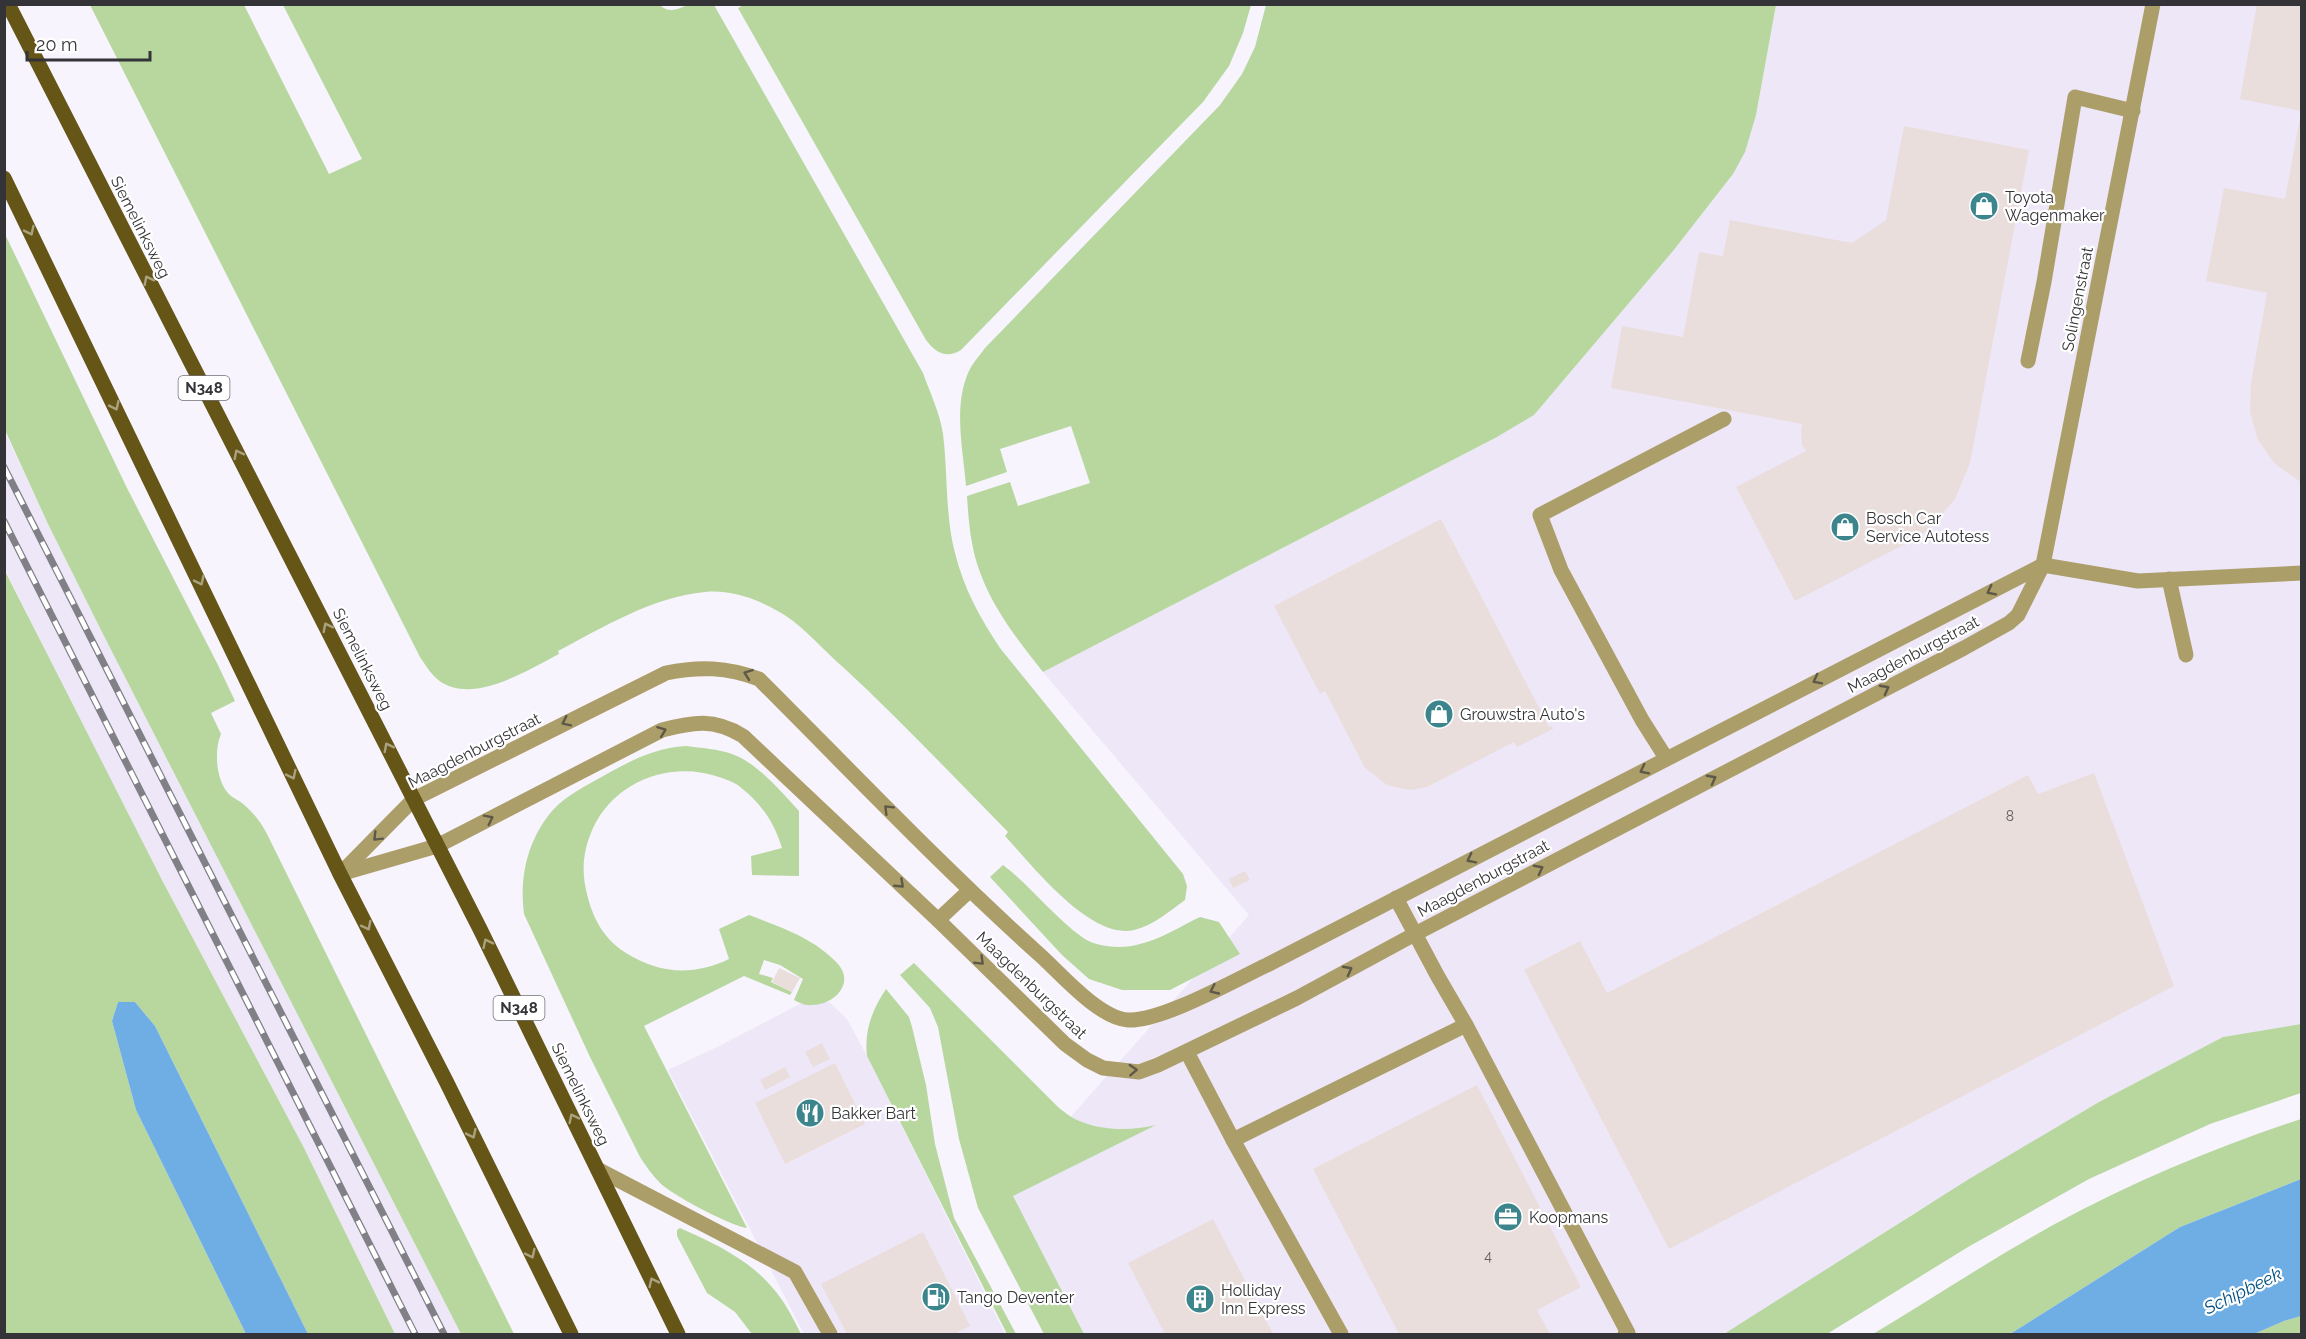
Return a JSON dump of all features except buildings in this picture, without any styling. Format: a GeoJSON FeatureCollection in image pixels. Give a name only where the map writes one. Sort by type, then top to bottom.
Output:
{"type":"FeatureCollection","features":[{"type":"Feature","properties":{"kind":"main road","name":"Siemelinksweg"},"geometry":{"type":"LineString","coordinates":[[8,4],[483,936],[678,1335]]}},
{"type":"Feature","properties":{"kind":"main road"},"geometry":{"type":"LineString","coordinates":[[4,178],[340,874],[446,1081],[571,1335]]}},
{"type":"Feature","properties":{"kind":"street","name":"Solingenstraat"},"geometry":{"type":"LineString","coordinates":[[2043,565],[2153,4]]}},
{"type":"Feature","properties":{"kind":"street"},"geometry":{"type":"LineString","coordinates":[[2028,361],[2044,282],[2075,97],[2133,111]]}},
{"type":"Feature","properties":{"kind":"street"},"geometry":{"type":"LineString","coordinates":[[1666,758],[1642,720],[1561,570],[1540,515],[1724,419]]}},
{"type":"Feature","properties":{"kind":"street","name":"Maagdenburgstraat"},"geometry":{"type":"LineString","coordinates":[[340,874],[414,799],[666,673],[690,668],[738,671],[759,679],[969,891],[1098,1007],[1127,1020],[1148,1017],[1168,1011],[1267,965],[2043,565]]}},
{"type":"Feature","properties":{"kind":"street","name":"Maagdenburgstraat"},"geometry":{"type":"LineString","coordinates":[[340,874],[437,846],[662,730],[685,724],[714,724],[729,727],[743,736],[938,920],[1065,1044],[1103,1068],[1139,1071],[1187,1052],[1297,998],[2009,623],[2023,606],[2043,565]]}},
{"type":"Feature","properties":{"kind":"street"},"geometry":{"type":"LineString","coordinates":[[2043,565],[2138,580],[2301,573]]}},
{"type":"Feature","properties":{"kind":"street"},"geometry":{"type":"LineString","coordinates":[[2169,579],[2186,655]]}},
{"type":"Feature","properties":{"kind":"street"},"geometry":{"type":"LineString","coordinates":[[938,920],[969,891]]}},
{"type":"Feature","properties":{"kind":"street"},"geometry":{"type":"LineString","coordinates":[[1396,898],[1466,1025],[1628,1333],[1625,1335]]}},
{"type":"Feature","properties":{"kind":"street"},"geometry":{"type":"LineString","coordinates":[[1233,1140],[1466,1025]]}},
{"type":"Feature","properties":{"kind":"street"},"geometry":{"type":"LineString","coordinates":[[1187,1052],[1341,1335]]}},
{"type":"Feature","properties":{"kind":"street"},"geometry":{"type":"LineString","coordinates":[[598,1170],[795,1272],[830,1335]]}},
{"type":"Feature","properties":{"kind":"shaded area"},"geometry":{"type":"Polygon","coordinates":[[[1776,5],[2301,5],[2301,1024],[2223,1037],[2099,1102],[1914,1213],[1729,1334],[1063,1334],[999,1198],[1249,915],[1043,672],[1497,437],[1534,415],[1673,251],[1733,174],[1756,115],[1776,5]]]}},
{"type":"Feature","properties":{"kind":"shaded area"},"geometry":{"type":"Polygon","coordinates":[[[4,430],[105,638],[461,1334],[395,1334],[304,1148],[162,880],[55,670],[5,569],[4,430]]]}},
{"type":"Feature","properties":{"kind":"shaded area"},"geometry":{"type":"Polygon","coordinates":[[[829,1002],[847,1019],[867,1056],[1005,1334],[804,1334],[668,1070],[800,1004],[829,1002]]]}},
{"type":"Feature","properties":{"kind":"green space"},"geometry":{"type":"Polygon","coordinates":[[[693,4],[714,5],[923,373],[942,426],[952,539],[963,579],[973,603],[1000,648],[1183,874],[1187,886],[1185,900],[1154,922],[1134,930],[1117,930],[1099,924],[1063,898],[1005,836],[1008,832],[886,708],[809,634],[777,611],[747,597],[726,592],[705,592],[666,600],[611,623],[517,676],[485,687],[455,688],[438,680],[420,657],[90,5],[244,5],[329,174],[362,159],[283,5],[660,5],[672,10],[693,4]]]}},
{"type":"Feature","properties":{"kind":"green space"},"geometry":{"type":"Polygon","coordinates":[[[744,5],[1251,5],[1243,33],[1229,66],[1203,102],[961,350],[946,354],[938,351],[926,340],[738,8],[744,5]]]}},
{"type":"Feature","properties":{"kind":"green space"},"geometry":{"type":"Polygon","coordinates":[[[1266,5],[1776,5],[1756,115],[1745,152],[1733,174],[1673,251],[1534,415],[1497,437],[1043,672],[1009,627],[990,596],[976,561],[969,525],[967,496],[1010,482],[1018,506],[1090,483],[1071,426],[1000,449],[1007,472],[966,486],[960,425],[965,381],[971,367],[985,348],[1220,105],[1242,74],[1255,47],[1266,5]]]}},
{"type":"Feature","properties":{"kind":"green space"},"geometry":{"type":"Polygon","coordinates":[[[4,232],[127,488],[235,701],[211,713],[221,734],[217,748],[217,764],[223,786],[229,794],[253,813],[266,832],[514,1334],[461,1334],[48,524],[5,430],[4,232]]]}},
{"type":"Feature","properties":{"kind":"green space"},"geometry":{"type":"Polygon","coordinates":[[[4,569],[162,880],[304,1148],[395,1334],[308,1334],[155,1026],[135,1002],[118,1002],[112,1021],[136,1110],[246,1334],[5,1334],[4,569]]]}},
{"type":"Feature","properties":{"kind":"green space"},"geometry":{"type":"Polygon","coordinates":[[[686,746],[721,751],[742,758],[768,779],[799,811],[799,876],[752,875],[751,856],[782,848],[766,814],[739,786],[700,772],[663,773],[646,778],[615,798],[593,828],[585,852],[584,877],[589,903],[600,928],[618,947],[638,960],[664,969],[690,970],[729,959],[719,929],[749,915],[796,934],[818,947],[837,963],[844,978],[840,992],[835,997],[820,1004],[805,1005],[794,1000],[803,979],[780,965],[764,960],[759,974],[773,978],[771,982],[792,992],[790,995],[744,976],[644,1026],[747,1228],[716,1216],[676,1195],[660,1183],[647,1167],[590,1057],[524,914],[523,886],[527,859],[537,834],[552,811],[577,791],[625,764],[654,752],[686,746]]]}},
{"type":"Feature","properties":{"kind":"green space"},"geometry":{"type":"Polygon","coordinates":[[[1003,865],[1071,929],[1088,941],[1118,947],[1140,944],[1163,936],[1200,917],[1219,922],[1240,954],[1170,990],[1122,990],[1089,979],[1062,955],[990,877],[1003,865]]]}},
{"type":"Feature","properties":{"kind":"green space"},"geometry":{"type":"Polygon","coordinates":[[[914,963],[1069,1116],[1087,1124],[1106,1128],[1126,1129],[1156,1125],[1013,1196],[1084,1334],[1044,1334],[978,1208],[959,1139],[938,1027],[930,1008],[900,975],[914,963]]]}},
{"type":"Feature","properties":{"kind":"green space"},"geometry":{"type":"Polygon","coordinates":[[[886,989],[909,1017],[912,1027],[926,1085],[935,1144],[954,1218],[1016,1334],[1007,1334],[867,1056],[870,1021],[886,989]]]}},
{"type":"Feature","properties":{"kind":"green space"},"geometry":{"type":"Polygon","coordinates":[[[2301,1024],[2301,1093],[2210,1124],[2089,1179],[1968,1247],[1827,1334],[1724,1334],[1969,1179],[2099,1102],[2223,1037],[2301,1024]]]}},
{"type":"Feature","properties":{"kind":"green space"},"geometry":{"type":"Polygon","coordinates":[[[2301,1119],[2301,1179],[2180,1227],[2010,1334],[1873,1334],[2008,1251],[2083,1209],[2175,1166],[2301,1119]]]}},
{"type":"Feature","properties":{"kind":"green space"},"geometry":{"type":"Polygon","coordinates":[[[680,1228],[741,1259],[762,1276],[780,1297],[801,1334],[752,1334],[735,1312],[707,1293],[677,1236],[677,1230],[680,1228]]]}},
{"type":"Feature","properties":{"kind":"green space"},"geometry":{"type":"Polygon","coordinates":[[[2301,1316],[2301,1334],[2254,1334],[2284,1321],[2301,1316]]]}},
{"type":"Feature","properties":{"kind":"water"},"geometry":{"type":"Polygon","coordinates":[[[118,1002],[135,1002],[155,1026],[308,1334],[246,1334],[136,1110],[112,1021],[118,1002]]]}},
{"type":"Feature","properties":{"kind":"water","name":"Schipbeek"},"geometry":{"type":"Polygon","coordinates":[[[2301,1179],[2301,1316],[2254,1334],[2010,1334],[2180,1227],[2301,1179]]]}},
{"type":"Feature","properties":{"kind":"railway"},"geometry":{"type":"LineString","coordinates":[[4,467],[444,1334]]}},
{"type":"Feature","properties":{"kind":"railway"},"geometry":{"type":"LineString","coordinates":[[4,521],[415,1334]]}},
{"type":"Feature","properties":{"kind":"place","name":"Toyota Wagenmaker"},"geometry":{"type":"Point","coordinates":[1984,206]}},
{"type":"Feature","properties":{"kind":"place","name":"Bosch Car Service Autotess"},"geometry":{"type":"Point","coordinates":[1845,527]}},
{"type":"Feature","properties":{"kind":"place","name":"Grouwstra Auto's"},"geometry":{"type":"Point","coordinates":[1439,714]}},
{"type":"Feature","properties":{"kind":"place","name":"Bakker Bart"},"geometry":{"type":"Point","coordinates":[810,1113]}},
{"type":"Feature","properties":{"kind":"place","name":"Koopmans"},"geometry":{"type":"Point","coordinates":[1508,1217]}},
{"type":"Feature","properties":{"kind":"place","name":"Tango Deventer"},"geometry":{"type":"Point","coordinates":[936,1297]}},
{"type":"Feature","properties":{"kind":"place","name":"Holliday Inn Express"},"geometry":{"type":"Point","coordinates":[1200,1299]}}]}
